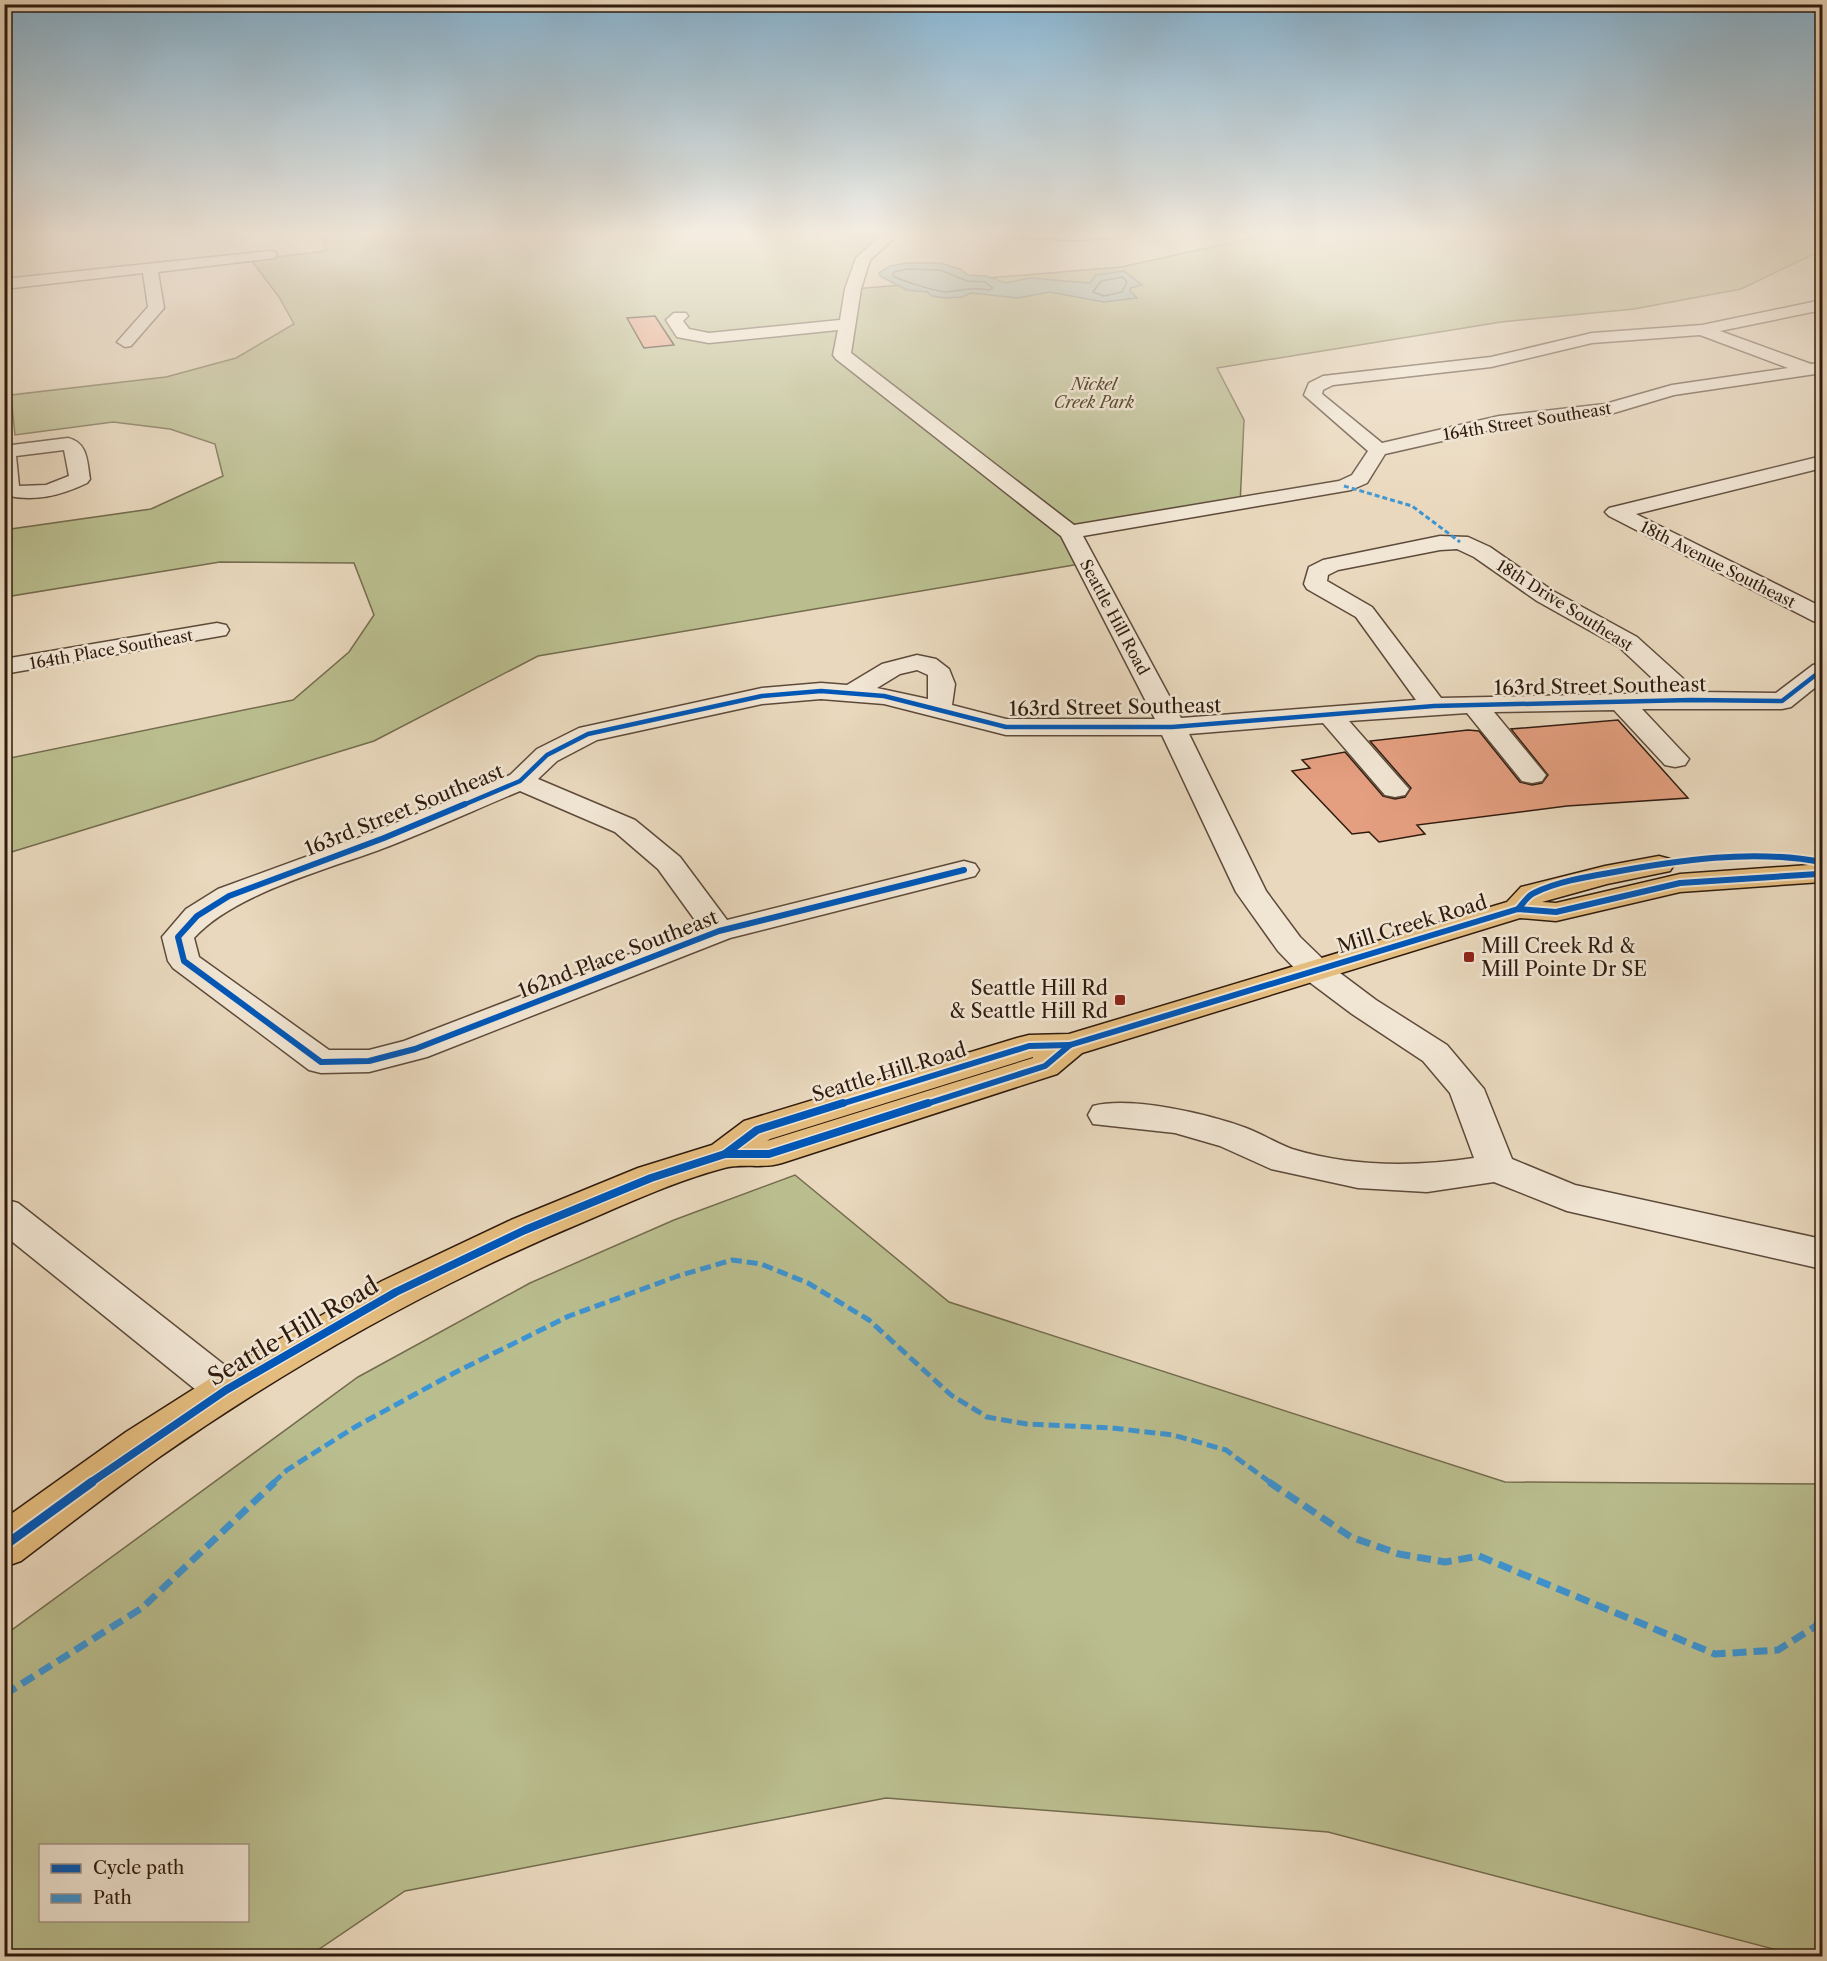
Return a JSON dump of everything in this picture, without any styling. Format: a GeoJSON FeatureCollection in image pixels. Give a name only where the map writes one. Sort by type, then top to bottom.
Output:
{"type":"FeatureCollection","features":[{"type":"Feature","properties":{"kind":"main road","name":"Mill Creek Road"},"geometry":{"type":"LineString","coordinates":[[1518,909],[1532,894],[1639,868],[1692,861],[1762,857],[1806,857],[1822,862]]}},
{"type":"Feature","properties":{"kind":"main road","name":"Mill Creek Road"},"geometry":{"type":"LineString","coordinates":[[1316,971],[1518,909],[1556,912],[1680,882],[1818,874],[1822,870]]}},
{"type":"Feature","properties":{"kind":"main road","name":"Seattle Hill Road"},"geometry":{"type":"LineString","coordinates":[[4,1546],[142,1444],[226,1390],[396,1292],[525,1230],[651,1178],[725,1154],[769,1155],[1045,1066],[1070,1045],[1316,971]]}},
{"type":"Feature","properties":{"kind":"street"},"geometry":{"type":"LineString","coordinates":[[125,342],[141,325]]}},
{"type":"Feature","properties":{"kind":"street"},"geometry":{"type":"LineString","coordinates":[[677,325],[683,333],[709,338],[842,325]]}},
{"type":"Feature","properties":{"kind":"street","name":"Seattle Hill Road"},"geometry":{"type":"LineString","coordinates":[[847,325],[842,355],[1070,532],[1172,727],[1251,892],[1289,944],[1316,971]]}},
{"type":"Feature","properties":{"kind":"street"},"geometry":{"type":"LineString","coordinates":[[1070,532],[1344,486],[1360,479],[1377,450],[1313,395],[1315,387],[1329,380],[1491,362],[1592,338],[1702,330],[1728,325]]}},
{"type":"Feature","properties":{"kind":"street"},"geometry":{"type":"LineString","coordinates":[[1702,330],[1816,369]]}},
{"type":"Feature","properties":{"kind":"street","name":"164th Street Southeast"},"geometry":{"type":"LineString","coordinates":[[1377,450],[1499,422],[1607,409],[1672,390],[1816,369]]}},
{"type":"Feature","properties":{"kind":"street","name":"18th Avenue Southeast"},"geometry":{"type":"LineString","coordinates":[[1822,462],[1616,512],[1822,616]]}},
{"type":"Feature","properties":{"kind":"street","name":"18th Drive Southeast"},"geometry":{"type":"LineString","coordinates":[[1434,706],[1364,612],[1315,584],[1317,572],[1331,565],[1440,543],[1460,542],[1482,552],[1545,596],[1628,642],[1690,699]]}},
{"type":"Feature","properties":{"kind":"street","name":"164th Place Southeast"},"geometry":{"type":"LineString","coordinates":[[4,667],[217,630]]}},
{"type":"Feature","properties":{"kind":"street"},"geometry":{"type":"LineString","coordinates":[[851,694],[890,669],[907,664],[931,665],[940,672],[945,681],[938,711]]}},
{"type":"Feature","properties":{"kind":"street","name":"163rd Street Southeast"},"geometry":{"type":"LineString","coordinates":[[321,1062],[184,962],[178,937],[197,915],[229,896],[384,838],[520,782],[547,755],[588,734],[762,696],[821,692],[884,696],[1005,727],[1050,729],[1172,727],[1434,706],[1690,699],[1782,700],[1822,670]]}},
{"type":"Feature","properties":{"kind":"street"},"geometry":{"type":"LineString","coordinates":[[1791,692],[1822,702]]}},
{"type":"Feature","properties":{"kind":"street"},"geometry":{"type":"LineString","coordinates":[[1620,701],[1675,759]]}},
{"type":"Feature","properties":{"kind":"street"},"geometry":{"type":"LineString","coordinates":[[1474,705],[1532,775]]}},
{"type":"Feature","properties":{"kind":"street"},"geometry":{"type":"LineString","coordinates":[[1330,715],[1395,789]]}},
{"type":"Feature","properties":{"kind":"street"},"geometry":{"type":"LineString","coordinates":[[520,782],[625,826],[669,863],[719,931]]}},
{"type":"Feature","properties":{"kind":"street","name":"162nd Place Southeast"},"geometry":{"type":"LineString","coordinates":[[321,1062],[369,1061],[415,1049],[719,931],[964,870]]}},
{"type":"Feature","properties":{"kind":"street"},"geometry":{"type":"LineString","coordinates":[[1316,971],[1359,1004],[1435,1053],[1466,1089],[1497,1168]]}},
{"type":"Feature","properties":{"kind":"street"},"geometry":{"type":"LineString","coordinates":[[1106,1115],[1175,1121],[1233,1137],[1284,1160],[1358,1175],[1427,1179],[1497,1168],[1568,1197],[1822,1254]]}},
{"type":"Feature","properties":{"kind":"street"},"geometry":{"type":"LineString","coordinates":[[4,1214],[226,1390]]}},
{"type":"Feature","properties":{"kind":"green space","name":"Nickel Creek Park"},"geometry":{"type":"Polygon","coordinates":[[[293,325],[1485,325],[1217,368],[1244,420],[1240,505],[1071,532],[1086,563],[538,656],[374,741],[5,854],[5,759],[293,700],[349,652],[374,615],[354,563],[220,562],[5,597],[4,530],[151,509],[223,476],[215,444],[170,429],[113,422],[15,435],[11,395],[166,377],[236,358],[293,325]]]}},
{"type":"Feature","properties":{"kind":"green space"},"geometry":{"type":"Polygon","coordinates":[[[795,1175],[949,1302],[1505,1482],[1822,1484],[1822,1956],[1800,1956],[1328,1832],[886,1798],[405,1891],[309,1956],[5,1956],[5,1635],[358,1377],[530,1283],[674,1220],[795,1175]]]}},
{"type":"Feature","properties":{"kind":"building"},"geometry":{"type":"Polygon","coordinates":[[[631,325],[661,325],[674,345],[644,348],[631,325]]]}},
{"type":"Feature","properties":{"kind":"building"},"geometry":{"type":"Polygon","coordinates":[[[1618,720],[1688,798],[1567,806],[1417,825],[1425,834],[1379,842],[1369,832],[1352,834],[1292,771],[1310,768],[1302,760],[1345,752],[1383,796],[1395,799],[1405,797],[1411,788],[1370,741],[1468,730],[1479,731],[1520,782],[1532,785],[1542,783],[1548,775],[1511,729],[1618,720]]]}},
{"type":"Feature","properties":{"kind":"marked path"},"geometry":{"type":"LineString","coordinates":[[1344,486],[1412,506],[1460,542]]}},
{"type":"Feature","properties":{"kind":"marked path"},"geometry":{"type":"LineString","coordinates":[[4,1695],[142,1608],[287,1470],[355,1427],[454,1373],[569,1316],[678,1276],[732,1260],[761,1264],[808,1283],[869,1320],[951,1395],[987,1417],[1027,1424],[1112,1428],[1173,1435],[1226,1450],[1300,1505],[1351,1537],[1399,1554],[1445,1562],[1479,1556],[1715,1654],[1778,1650],[1816,1626],[1822,1612]]}},
{"type":"Feature","properties":{"kind":"cycle path"},"geometry":{"type":"LineString","coordinates":[[964,870],[719,931],[415,1049],[369,1061],[321,1062],[184,961],[178,937],[197,916],[229,896],[384,838],[520,781],[547,755],[588,734],[762,696],[821,691],[884,696],[1006,727],[1050,729],[1172,727],[1434,706],[1691,700],[1782,701],[1822,670]]}},
{"type":"Feature","properties":{"kind":"cycle path"},"geometry":{"type":"LineString","coordinates":[[1518,909],[1534,893],[1559,884],[1634,868],[1678,862],[1762,856],[1796,857],[1822,862]]}},
{"type":"Feature","properties":{"kind":"cycle path"},"geometry":{"type":"LineString","coordinates":[[725,1154],[757,1130],[1029,1046],[1070,1045],[1518,909],[1556,912],[1680,883],[1818,874],[1822,870]]}},
{"type":"Feature","properties":{"kind":"cycle path"},"geometry":{"type":"LineString","coordinates":[[4,1546],[142,1445],[226,1390],[396,1292],[525,1230],[651,1178],[725,1154],[769,1154],[1045,1066],[1070,1045]]}},
{"type":"Feature","properties":{"kind":"place","name":"Mill Creek Rd & Mill Pointe Dr SE"},"geometry":{"type":"Point","coordinates":[1469,957]}},
{"type":"Feature","properties":{"kind":"place","name":"Seattle Hill Rd & Seattle Hill Rd"},"geometry":{"type":"Point","coordinates":[1120,1000]}}]}
